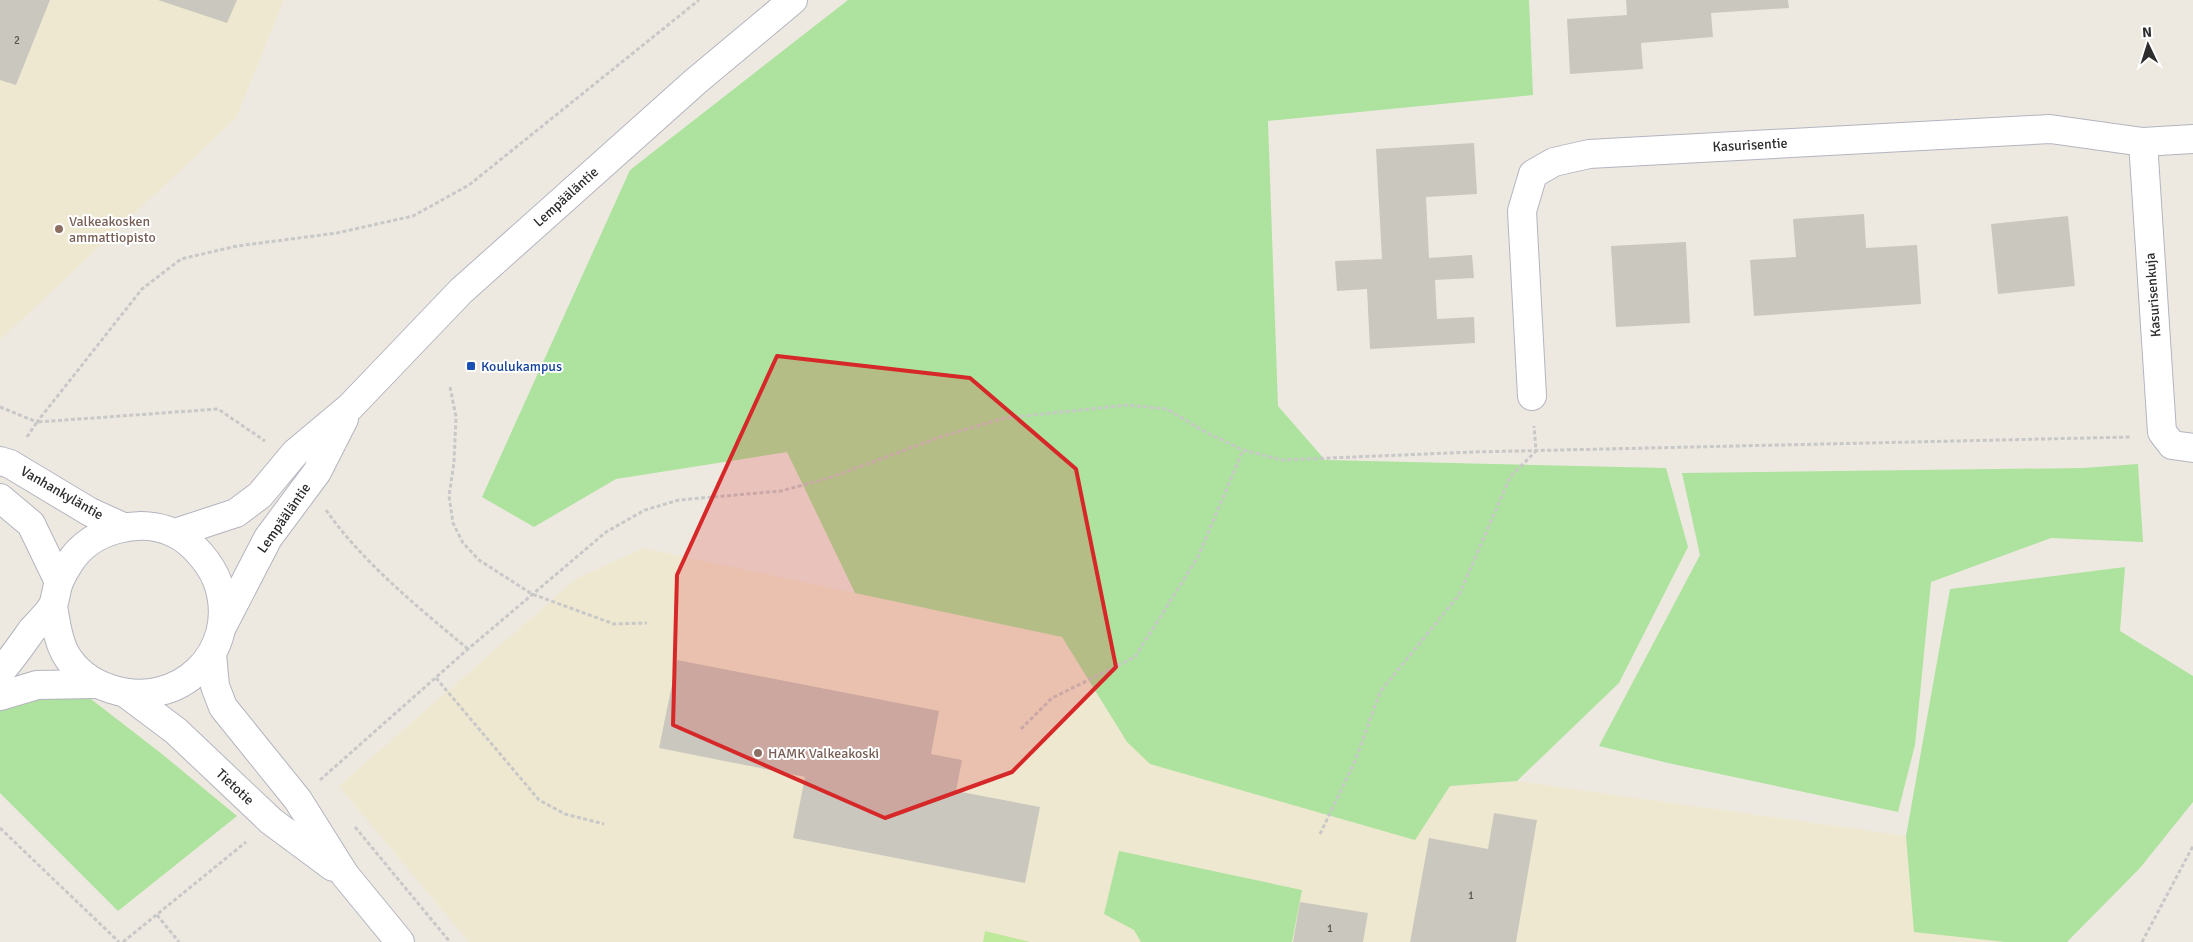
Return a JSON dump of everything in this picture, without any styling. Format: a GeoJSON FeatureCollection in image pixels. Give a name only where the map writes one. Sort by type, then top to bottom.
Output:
{"type":"FeatureCollection","features":[{"type":"Feature","properties":{"kind":"street","name":"Lempääläntie"},"geometry":{"type":"LineString","coordinates":[[175,533],[236,513],[260,495],[295,453],[350,407],[461,291],[696,82],[793,0]]}},
{"type":"Feature","properties":{"kind":"street","name":"Kasurisentie"},"geometry":{"type":"LineString","coordinates":[[1532,396],[1522,211],[1533,174],[1554,162],[1589,154],[2050,129],[2143,142],[2193,139]]}},
{"type":"Feature","properties":{"kind":"street","name":"Kasurisenkuja"},"geometry":{"type":"LineString","coordinates":[[2143,142],[2176,442]]}},
{"type":"Feature","properties":{"kind":"street","name":"Lempääläntie"},"geometry":{"type":"LineString","coordinates":[[216,642],[268,538],[317,472],[350,407]]}},
{"type":"Feature","properties":{"kind":"street","name":"Vanhankyläntie"},"geometry":{"type":"LineString","coordinates":[[5,462],[90,512],[123,527]]}},
{"type":"Feature","properties":{"kind":"street"},"geometry":{"type":"LineString","coordinates":[[0,498],[32,524],[56,594],[58,638],[76,668],[95,684]]}},
{"type":"Feature","properties":{"kind":"street"},"geometry":{"type":"LineString","coordinates":[[0,672],[56,594],[71,560],[81,548],[97,537],[123,527],[148,526],[175,533],[194,547],[215,575],[222,604],[216,642],[202,666],[178,685],[159,692],[128,695],[95,684],[37,685],[0,696]]}},
{"type":"Feature","properties":{"kind":"street","name":"Tietotie"},"geometry":{"type":"LineString","coordinates":[[216,642],[215,686],[223,707],[298,800],[344,875],[400,942]]}},
{"type":"Feature","properties":{"kind":"street","name":"Tietotie"},"geometry":{"type":"LineString","coordinates":[[128,695],[176,731],[271,821],[344,875]]}},
{"type":"Feature","properties":{"kind":"path"},"geometry":{"type":"LineString","coordinates":[[5,462],[142,289],[181,259],[237,246],[337,233],[413,216],[469,185],[699,0]]}},
{"type":"Feature","properties":{"kind":"path"},"geometry":{"type":"LineString","coordinates":[[450,387],[456,417],[454,462],[449,496],[453,523],[463,543],[480,560],[532,594],[614,624],[647,623]]}},
{"type":"Feature","properties":{"kind":"path"},"geometry":{"type":"LineString","coordinates":[[298,800],[532,594],[606,532],[645,510],[678,500],[781,491],[828,478],[943,436],[1005,418],[1128,405],[1167,409],[1207,433],[1243,450],[1282,460],[1536,451],[2117,439],[2176,442]]}},
{"type":"Feature","properties":{"kind":"path"},"geometry":{"type":"LineString","coordinates":[[0,407],[37,422],[218,409],[272,446]]}},
{"type":"Feature","properties":{"kind":"path"},"geometry":{"type":"LineString","coordinates":[[1021,729],[1052,698],[1135,657],[1198,557],[1243,450]]}},
{"type":"Feature","properties":{"kind":"path"},"geometry":{"type":"LineString","coordinates":[[1320,834],[1356,761],[1380,692],[1459,595],[1510,477],[1536,451]]}},
{"type":"Feature","properties":{"kind":"path"},"geometry":{"type":"LineString","coordinates":[[326,509],[347,538],[426,615],[468,650]]}},
{"type":"Feature","properties":{"kind":"path"},"geometry":{"type":"LineString","coordinates":[[436,678],[539,800],[565,814],[604,824]]}},
{"type":"Feature","properties":{"kind":"path"},"geometry":{"type":"LineString","coordinates":[[349,820],[450,942]]}},
{"type":"Feature","properties":{"kind":"path"},"geometry":{"type":"LineString","coordinates":[[0,828],[121,942],[271,821]]}},
{"type":"Feature","properties":{"kind":"path"},"geometry":{"type":"LineString","coordinates":[[2142,942],[2193,846]]}},
{"type":"Feature","properties":{"kind":"path"},"geometry":{"type":"LineString","coordinates":[[157,914],[179,942]]}},
{"type":"Feature","properties":{"kind":"highlighted area"},"geometry":{"type":"Polygon","coordinates":[[[777,356],[970,378],[1076,469],[1116,667],[1012,772],[885,818],[673,725],[677,575],[777,356]]]}},
{"type":"Feature","properties":{"kind":"shaded area","name":"Valkeakosken ammattiopisto"},"geometry":{"type":"Polygon","coordinates":[[[0,0],[284,0],[236,118],[0,340],[0,0]]]}},
{"type":"Feature","properties":{"kind":"shaded area","name":"HAMK Valkeakoski"},"geometry":{"type":"Polygon","coordinates":[[[643,548],[1062,637],[1127,742],[1450,786],[1517,781],[1906,836],[1915,931],[2005,942],[469,942],[339,786],[576,579],[643,548]]]}},
{"type":"Feature","properties":{"kind":"green space"},"geometry":{"type":"Polygon","coordinates":[[[848,0],[1529,0],[1533,95],[1268,121],[1278,406],[1325,460],[1666,468],[1688,547],[1619,683],[1517,781],[1450,786],[1415,840],[1150,764],[1127,742],[1062,637],[855,593],[787,452],[616,479],[534,527],[482,497],[630,170],[848,0]]]}},
{"type":"Feature","properties":{"kind":"green space"},"geometry":{"type":"Polygon","coordinates":[[[2138,464],[2143,542],[2051,538],[1931,582],[1915,745],[1898,812],[1668,763],[1599,746],[1700,555],[1682,473],[2083,468],[2138,464]]]}},
{"type":"Feature","properties":{"kind":"green space"},"geometry":{"type":"Polygon","coordinates":[[[2125,567],[2120,631],[2193,676],[2193,802],[2140,868],[2067,942],[2005,942],[1914,932],[1906,836],[1950,589],[2125,567]]]}},
{"type":"Feature","properties":{"kind":"green space"},"geometry":{"type":"Polygon","coordinates":[[[46,692],[87,696],[162,754],[237,816],[118,911],[0,793],[0,711],[46,692]]]}},
{"type":"Feature","properties":{"kind":"green space"},"geometry":{"type":"Polygon","coordinates":[[[1119,851],[1302,890],[1292,942],[1141,942],[1134,930],[1104,914],[1119,851]]]}},
{"type":"Feature","properties":{"kind":"green space"},"geometry":{"type":"Polygon","coordinates":[[[985,931],[1030,942],[983,942],[985,931]]]}},
{"type":"Feature","properties":{"kind":"building"},"geometry":{"type":"Polygon","coordinates":[[[0,0],[50,0],[16,85],[0,80],[0,0]]]}},
{"type":"Feature","properties":{"kind":"building"},"geometry":{"type":"Polygon","coordinates":[[[158,0],[237,0],[227,23],[158,0]]]}},
{"type":"Feature","properties":{"kind":"building"},"geometry":{"type":"Polygon","coordinates":[[[1626,0],[1788,0],[1789,8],[1711,13],[1713,37],[1641,43],[1643,69],[1570,74],[1567,19],[1627,15],[1626,0]]]}},
{"type":"Feature","properties":{"kind":"building"},"geometry":{"type":"Polygon","coordinates":[[[1474,143],[1477,194],[1426,197],[1429,258],[1472,255],[1474,278],[1435,280],[1437,319],[1474,317],[1475,343],[1370,349],[1367,289],[1337,291],[1335,261],[1382,259],[1376,149],[1474,143]]]}},
{"type":"Feature","properties":{"kind":"building"},"geometry":{"type":"Polygon","coordinates":[[[1864,214],[1866,248],[1917,245],[1921,304],[1754,316],[1750,260],[1796,257],[1793,219],[1864,214]]]}},
{"type":"Feature","properties":{"kind":"building"},"geometry":{"type":"Polygon","coordinates":[[[2068,216],[2075,286],[1998,294],[1991,224],[2068,216]]]}},
{"type":"Feature","properties":{"kind":"building"},"geometry":{"type":"Polygon","coordinates":[[[1686,242],[1690,323],[1616,327],[1611,246],[1686,242]]]}},
{"type":"Feature","properties":{"kind":"building"},"geometry":{"type":"Polygon","coordinates":[[[677,660],[939,711],[931,754],[962,760],[956,791],[1040,807],[1025,883],[793,838],[805,777],[659,748],[677,660]]]}},
{"type":"Feature","properties":{"kind":"building"},"geometry":{"type":"Polygon","coordinates":[[[1494,813],[1537,820],[1516,942],[1410,942],[1429,838],[1488,849],[1494,813]]]}},
{"type":"Feature","properties":{"kind":"building"},"geometry":{"type":"Polygon","coordinates":[[[1300,902],[1368,913],[1363,942],[1293,942],[1300,902]]]}},
{"type":"Feature","properties":{"kind":"place","name":"Valkeakosken ammattiopisto"},"geometry":{"type":"Point","coordinates":[59,229]}},
{"type":"Feature","properties":{"kind":"place","name":"Koulukampus"},"geometry":{"type":"Point","coordinates":[471,366]}},
{"type":"Feature","properties":{"kind":"place","name":"HAMK Valkeakoski"},"geometry":{"type":"Point","coordinates":[758,753]}}]}
